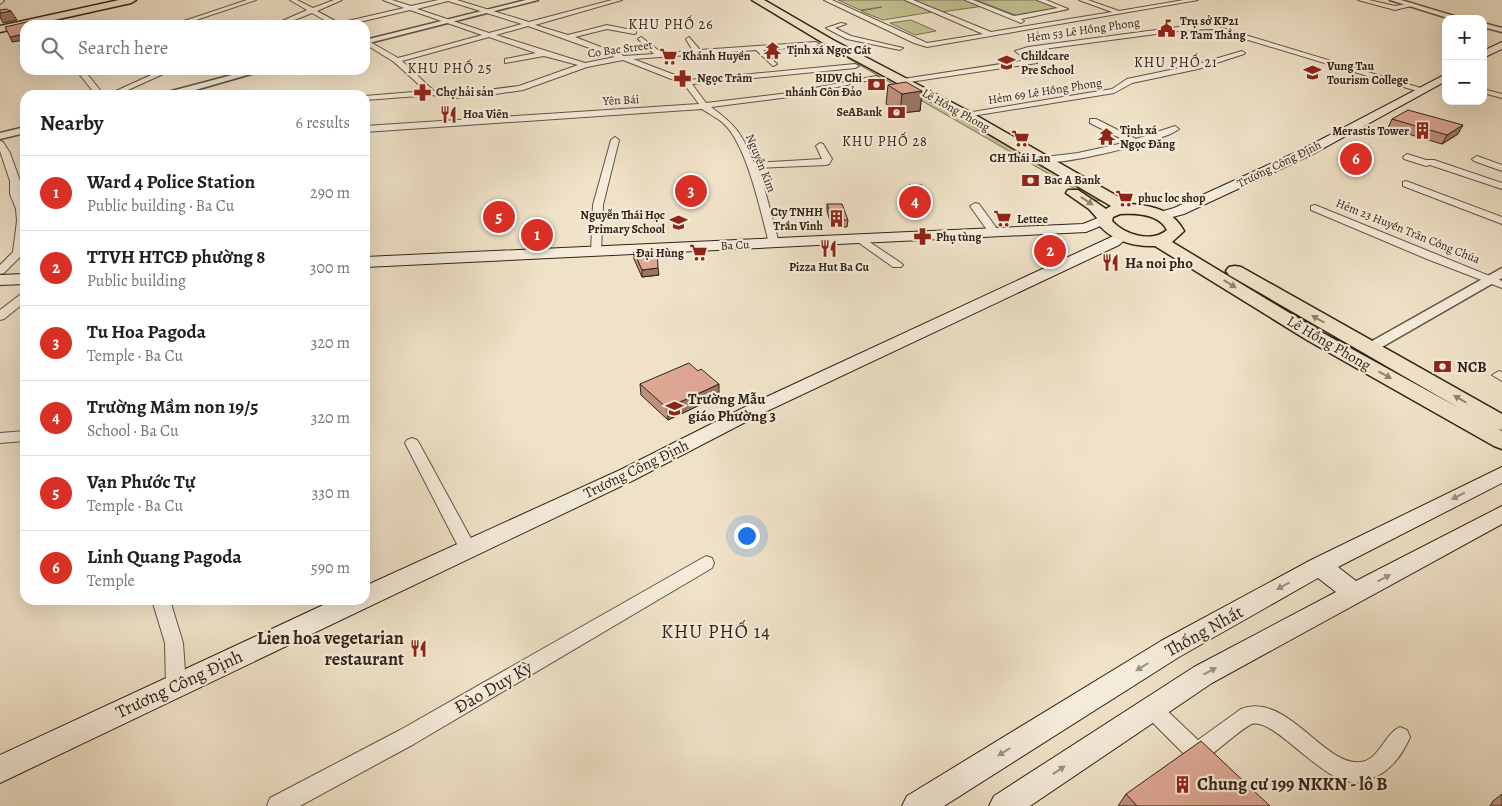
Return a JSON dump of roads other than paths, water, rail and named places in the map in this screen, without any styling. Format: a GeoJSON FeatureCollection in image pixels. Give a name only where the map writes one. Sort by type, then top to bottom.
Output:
{"type":"FeatureCollection","features":[{"type":"Feature","properties":{"kind":"main road"},"geometry":{"type":"LineString","coordinates":[[53,20],[131,0]]}},
{"type":"Feature","properties":{"kind":"main road","name":"Lê Hồng Phong"},"geometry":{"type":"LineString","coordinates":[[743,0],[934,112]]}},
{"type":"Feature","properties":{"kind":"main road","name":"Lê Hồng Phong"},"geometry":{"type":"LineString","coordinates":[[757,0],[829,42],[966,115],[1128,209]]}},
{"type":"Feature","properties":{"kind":"main road"},"geometry":{"type":"LineString","coordinates":[[0,29],[20,26]]}},
{"type":"Feature","properties":{"kind":"main road"},"geometry":{"type":"LineString","coordinates":[[816,44],[829,42]]}},
{"type":"Feature","properties":{"kind":"main road"},"geometry":{"type":"LineString","coordinates":[[1487,53],[1502,45]]}},
{"type":"Feature","properties":{"kind":"main road","name":"Trương Công Định"},"geometry":{"type":"LineString","coordinates":[[1161,216],[1179,211],[1307,152],[1442,80]]}},
{"type":"Feature","properties":{"kind":"main road","name":"Lê Hồng Phong"},"geometry":{"type":"LineString","coordinates":[[978,137],[1026,162],[1094,206],[1104,218],[1106,226],[1122,236]]}},
{"type":"Feature","properties":{"kind":"main road"},"geometry":{"type":"LineString","coordinates":[[1104,218],[1109,212],[1128,209],[1146,211],[1161,216],[1174,226],[1176,231],[1165,239],[1146,241],[1122,236]]}},
{"type":"Feature","properties":{"kind":"main road","name":"Ba Cu"},"geometry":{"type":"LineString","coordinates":[[370,262],[1086,228],[1104,218]]}},
{"type":"Feature","properties":{"kind":"main road","name":"Trương Công Định"},"geometry":{"type":"LineString","coordinates":[[370,595],[627,475],[756,409],[1114,242],[1122,236]]}},
{"type":"Feature","properties":{"kind":"main road","name":"Lê Hồng Phong"},"geometry":{"type":"LineString","coordinates":[[1165,239],[1370,348],[1502,423]]}},
{"type":"Feature","properties":{"kind":"main road","name":"Lê Hồng Phong"},"geometry":{"type":"LineString","coordinates":[[1165,239],[1314,336],[1502,441]]}},
{"type":"Feature","properties":{"kind":"main road"},"geometry":{"type":"LineString","coordinates":[[0,280],[20,279]]}},
{"type":"Feature","properties":{"kind":"main road","name":"Thống Nhất"},"geometry":{"type":"LineString","coordinates":[[917,806],[1170,649],[1319,566],[1502,474]]}},
{"type":"Feature","properties":{"kind":"main road"},"geometry":{"type":"LineString","coordinates":[[1004,806],[1203,675],[1502,514]]}},
{"type":"Feature","properties":{"kind":"main road"},"geometry":{"type":"LineString","coordinates":[[1319,566],[1355,593]]}},
{"type":"Feature","properties":{"kind":"main road","name":"Trương Công Định"},"geometry":{"type":"LineString","coordinates":[[0,769],[347,605]]}},
{"type":"Feature","properties":{"kind":"street"},"geometry":{"type":"LineString","coordinates":[[191,20],[253,0]]}},
{"type":"Feature","properties":{"kind":"street"},"geometry":{"type":"LineString","coordinates":[[293,0],[329,20]]}},
{"type":"Feature","properties":{"kind":"street"},"geometry":{"type":"LineString","coordinates":[[288,20],[339,0]]}},
{"type":"Feature","properties":{"kind":"street"},"geometry":{"type":"LineString","coordinates":[[386,0],[544,54],[585,66]]}},
{"type":"Feature","properties":{"kind":"street"},"geometry":{"type":"LineString","coordinates":[[364,20],[446,0]]}},
{"type":"Feature","properties":{"kind":"street"},"geometry":{"type":"LineString","coordinates":[[451,0],[568,37],[687,82],[855,66]]}},
{"type":"Feature","properties":{"kind":"street"},"geometry":{"type":"LineString","coordinates":[[370,41],[535,0]]}},
{"type":"Feature","properties":{"kind":"street"},"geometry":{"type":"LineString","coordinates":[[397,60],[619,0]]}},
{"type":"Feature","properties":{"kind":"street"},"geometry":{"type":"LineString","coordinates":[[827,0],[922,44],[1195,0]]}},
{"type":"Feature","properties":{"kind":"street"},"geometry":{"type":"LineString","coordinates":[[908,0],[990,34]]}},
{"type":"Feature","properties":{"kind":"street"},"geometry":{"type":"LineString","coordinates":[[968,0],[1035,26]]}},
{"type":"Feature","properties":{"kind":"street"},"geometry":{"type":"LineString","coordinates":[[1014,18],[1065,9],[1040,0]]}},
{"type":"Feature","properties":{"kind":"street"},"geometry":{"type":"LineString","coordinates":[[1082,0],[1118,12]]}},
{"type":"Feature","properties":{"kind":"street"},"geometry":{"type":"LineString","coordinates":[[1361,0],[1390,7],[1412,5]]}},
{"type":"Feature","properties":{"kind":"street"},"geometry":{"type":"LineString","coordinates":[[1393,0],[1446,15]]}},
{"type":"Feature","properties":{"kind":"street"},"geometry":{"type":"LineString","coordinates":[[384,16],[391,19]]}},
{"type":"Feature","properties":{"kind":"street"},"geometry":{"type":"LineString","coordinates":[[843,24],[828,28],[849,38],[900,48]]}},
{"type":"Feature","properties":{"kind":"street"},"geometry":{"type":"LineString","coordinates":[[1487,26],[1502,30]]}},
{"type":"Feature","properties":{"kind":"street"},"geometry":{"type":"LineString","coordinates":[[568,37],[607,27],[634,32]]}},
{"type":"Feature","properties":{"kind":"street","name":"Hẻm 53 Lê Hồng Phong"},"geometry":{"type":"LineString","coordinates":[[903,81],[1034,61],[1018,51],[1028,49],[1186,28],[1212,27],[1420,90]]}},
{"type":"Feature","properties":{"kind":"street"},"geometry":{"type":"LineString","coordinates":[[641,39],[660,55]]}},
{"type":"Feature","properties":{"kind":"street"},"geometry":{"type":"LineString","coordinates":[[689,39],[698,53]]}},
{"type":"Feature","properties":{"kind":"street"},"geometry":{"type":"LineString","coordinates":[[370,44],[397,60],[432,93]]}},
{"type":"Feature","properties":{"kind":"street","name":"Co Bac Street"},"geometry":{"type":"LineString","coordinates":[[370,98],[432,93],[455,96],[506,91],[537,83],[585,66],[622,58],[816,44]]}},
{"type":"Feature","properties":{"kind":"street"},"geometry":{"type":"LineString","coordinates":[[758,49],[773,64]]}},
{"type":"Feature","properties":{"kind":"street","name":"Hẻm 69 Lê Hồng Phong"},"geometry":{"type":"LineString","coordinates":[[966,115],[1114,91],[1130,81],[1195,67],[1242,53]]}},
{"type":"Feature","properties":{"kind":"street"},"geometry":{"type":"LineString","coordinates":[[508,61],[544,54]]}},
{"type":"Feature","properties":{"kind":"street"},"geometry":{"type":"LineString","coordinates":[[84,75],[96,90]]}},
{"type":"Feature","properties":{"kind":"street"},"geometry":{"type":"LineString","coordinates":[[122,90],[157,75]]}},
{"type":"Feature","properties":{"kind":"street"},"geometry":{"type":"LineString","coordinates":[[186,90],[242,75]]}},
{"type":"Feature","properties":{"kind":"street","name":"Yên Bái"},"geometry":{"type":"LineString","coordinates":[[370,128],[704,106],[790,95],[876,78]]}},
{"type":"Feature","properties":{"kind":"street","name":"Nguyễn Kim"},"geometry":{"type":"LineString","coordinates":[[687,82],[704,106],[728,123],[740,140],[752,166],[774,242]]}},
{"type":"Feature","properties":{"kind":"street"},"geometry":{"type":"LineString","coordinates":[[1487,92],[1502,90]]}},
{"type":"Feature","properties":{"kind":"street"},"geometry":{"type":"LineString","coordinates":[[1487,92],[1502,96]]}},
{"type":"Feature","properties":{"kind":"street"},"geometry":{"type":"LineString","coordinates":[[1093,121],[1135,142]]}},
{"type":"Feature","properties":{"kind":"street"},"geometry":{"type":"LineString","coordinates":[[1045,160],[1064,159],[1096,153],[1175,129]]}},
{"type":"Feature","properties":{"kind":"street"},"geometry":{"type":"LineString","coordinates":[[0,136],[20,131]]}},
{"type":"Feature","properties":{"kind":"street"},"geometry":{"type":"LineString","coordinates":[[596,252],[598,205],[615,140]]}},
{"type":"Feature","properties":{"kind":"street"},"geometry":{"type":"LineString","coordinates":[[0,144],[6,152],[14,178],[15,194],[20,203]]}},
{"type":"Feature","properties":{"kind":"street"},"geometry":{"type":"LineString","coordinates":[[752,166],[826,162],[827,159],[820,146]]}},
{"type":"Feature","properties":{"kind":"street"},"geometry":{"type":"LineString","coordinates":[[1407,157],[1426,163],[1446,156]]}},
{"type":"Feature","properties":{"kind":"street"},"geometry":{"type":"LineString","coordinates":[[1477,160],[1501,168]]}},
{"type":"Feature","properties":{"kind":"street"},"geometry":{"type":"LineString","coordinates":[[1431,162],[1502,186]]}},
{"type":"Feature","properties":{"kind":"street"},"geometry":{"type":"LineString","coordinates":[[14,178],[20,176]]}},
{"type":"Feature","properties":{"kind":"street"},"geometry":{"type":"LineString","coordinates":[[1406,184],[1502,221]]}},
{"type":"Feature","properties":{"kind":"street"},"geometry":{"type":"LineString","coordinates":[[975,206],[994,232]]}},
{"type":"Feature","properties":{"kind":"street","name":"Hẻm 23 Huyền Trân Công Chúa"},"geometry":{"type":"LineString","coordinates":[[1315,208],[1431,257],[1498,279]]}},
{"type":"Feature","properties":{"kind":"street"},"geometry":{"type":"LineString","coordinates":[[0,271],[19,253],[20,234]]}},
{"type":"Feature","properties":{"kind":"street"},"geometry":{"type":"LineString","coordinates":[[859,238],[897,265]]}},
{"type":"Feature","properties":{"kind":"street"},"geometry":{"type":"LineString","coordinates":[[1370,348],[1498,279]]}},
{"type":"Feature","properties":{"kind":"street"},"geometry":{"type":"LineString","coordinates":[[0,316],[20,300]]}},
{"type":"Feature","properties":{"kind":"street"},"geometry":{"type":"LineString","coordinates":[[0,438],[20,436]]}},
{"type":"Feature","properties":{"kind":"street"},"geometry":{"type":"LineString","coordinates":[[412,443],[468,549]]}},
{"type":"Feature","properties":{"kind":"street","name":"Đào Duy Kỳ"},"geometry":{"type":"LineString","coordinates":[[278,806],[407,737],[706,563]]}},
{"type":"Feature","properties":{"kind":"street"},"geometry":{"type":"LineString","coordinates":[[163,605],[174,643],[176,685]]}},
{"type":"Feature","properties":{"kind":"street"},"geometry":{"type":"LineString","coordinates":[[1152,709],[1217,773]]}},
{"type":"Feature","properties":{"kind":"street"},"geometry":{"type":"LineString","coordinates":[[1197,753],[1248,715],[1254,713],[1271,718],[1322,757],[1347,771],[1363,771],[1375,767],[1400,737]]}},
{"type":"Feature","properties":{"kind":"place","name":"Trụ sở KP21 P. Tam Thắng"},"geometry":{"type":"Point","coordinates":[1166,28]}},
{"type":"Feature","properties":{"kind":"place","name":"Tịnh xá Ngọc Cát"},"geometry":{"type":"Point","coordinates":[773,50]}},
{"type":"Feature","properties":{"kind":"place","name":"Khánh Huyền"},"geometry":{"type":"Point","coordinates":[668,56]}},
{"type":"Feature","properties":{"kind":"place","name":"Childcare Pre School"},"geometry":{"type":"Point","coordinates":[1007,63]}},
{"type":"Feature","properties":{"kind":"place","name":"Vung Tau Tourism College"},"geometry":{"type":"Point","coordinates":[1313,73]}},
{"type":"Feature","properties":{"kind":"place","name":"Ngọc Trâm"},"geometry":{"type":"Point","coordinates":[683,78]}},
{"type":"Feature","properties":{"kind":"place","name":"BIDV Chi nhánh Côn Đảo"},"geometry":{"type":"Point","coordinates":[876,85]}},
{"type":"Feature","properties":{"kind":"place","name":"Chợ hải sản"},"geometry":{"type":"Point","coordinates":[422,92]}},
{"type":"Feature","properties":{"kind":"place","name":"SeABank"},"geometry":{"type":"Point","coordinates":[896,112]}},
{"type":"Feature","properties":{"kind":"place","name":"Hoa Viên"},"geometry":{"type":"Point","coordinates":[449,114]}},
{"type":"Feature","properties":{"kind":"place","name":"Merastis Tower"},"geometry":{"type":"Point","coordinates":[1423,131]}},
{"type":"Feature","properties":{"kind":"place","name":"Tịnh xá Ngọc Đăng"},"geometry":{"type":"Point","coordinates":[1106,137]}},
{"type":"Feature","properties":{"kind":"place","name":"CH Thái Lan"},"geometry":{"type":"Point","coordinates":[1020,139]}},
{"type":"Feature","properties":{"kind":"place","name":"Linh Quang Pagoda"},"geometry":{"type":"Point","coordinates":[1356,159]}},
{"type":"Feature","properties":{"kind":"place","name":"Bac A Bank"},"geometry":{"type":"Point","coordinates":[1030,180]}},
{"type":"Feature","properties":{"kind":"place","name":"Tu Hoa Pagoda"},"geometry":{"type":"Point","coordinates":[691,191]}},
{"type":"Feature","properties":{"kind":"place","name":"phuc loc shop"},"geometry":{"type":"Point","coordinates":[1124,198]}},
{"type":"Feature","properties":{"kind":"place","name":"Trường Mầm non 19/5"},"geometry":{"type":"Point","coordinates":[915,202]}},
{"type":"Feature","properties":{"kind":"place","name":"Vạn Phước Tự"},"geometry":{"type":"Point","coordinates":[499,217]}},
{"type":"Feature","properties":{"kind":"place","name":"Cty TNHH Trần Vinh"},"geometry":{"type":"Point","coordinates":[837,219]}},
{"type":"Feature","properties":{"kind":"place","name":"Lettee"},"geometry":{"type":"Point","coordinates":[1003,219]}},
{"type":"Feature","properties":{"kind":"place","name":"Nguyễn Thái Học Primary School"},"geometry":{"type":"Point","coordinates":[679,222]}},
{"type":"Feature","properties":{"kind":"place","name":"Ward 4 Police Station"},"geometry":{"type":"Point","coordinates":[537,235]}},
{"type":"Feature","properties":{"kind":"place","name":"Phụ tùng"},"geometry":{"type":"Point","coordinates":[922,237]}},
{"type":"Feature","properties":{"kind":"place","name":"Pizza Hut Ba Cu"},"geometry":{"type":"Point","coordinates":[829,248]}},
{"type":"Feature","properties":{"kind":"place","name":"TTVH HTCĐ phường 8"},"geometry":{"type":"Point","coordinates":[1050,251]}},
{"type":"Feature","properties":{"kind":"place","name":"Đại Hùng"},"geometry":{"type":"Point","coordinates":[698,253]}},
{"type":"Feature","properties":{"kind":"place","name":"Ha noi pho"},"geometry":{"type":"Point","coordinates":[1111,263]}},
{"type":"Feature","properties":{"kind":"place","name":"NCB"},"geometry":{"type":"Point","coordinates":[1443,367]}},
{"type":"Feature","properties":{"kind":"place","name":"Trường Mẫu giáo Phường 3"},"geometry":{"type":"Point","coordinates":[674,408]}},
{"type":"Feature","properties":{"kind":"place","name":"Lien hoa vegetarian restaurant"},"geometry":{"type":"Point","coordinates":[418,648]}},
{"type":"Feature","properties":{"kind":"place","name":"Chung cư 199 NKKN - lô B"},"geometry":{"type":"Point","coordinates":[1183,784]}},
{"type":"Feature","properties":{"kind":"district","name":"KHU PHỐ 26"},"geometry":{"type":"Point","coordinates":[671,24]}},
{"type":"Feature","properties":{"kind":"district","name":"KHU PHỐ 21"},"geometry":{"type":"Point","coordinates":[1176,62]}},
{"type":"Feature","properties":{"kind":"district","name":"KHU PHỐ 25"},"geometry":{"type":"Point","coordinates":[450,68]}},
{"type":"Feature","properties":{"kind":"district","name":"KHU PHỐ 28"},"geometry":{"type":"Point","coordinates":[885,141]}},
{"type":"Feature","properties":{"kind":"district","name":"KHU PHỐ 14"},"geometry":{"type":"Point","coordinates":[716,632]}}]}
